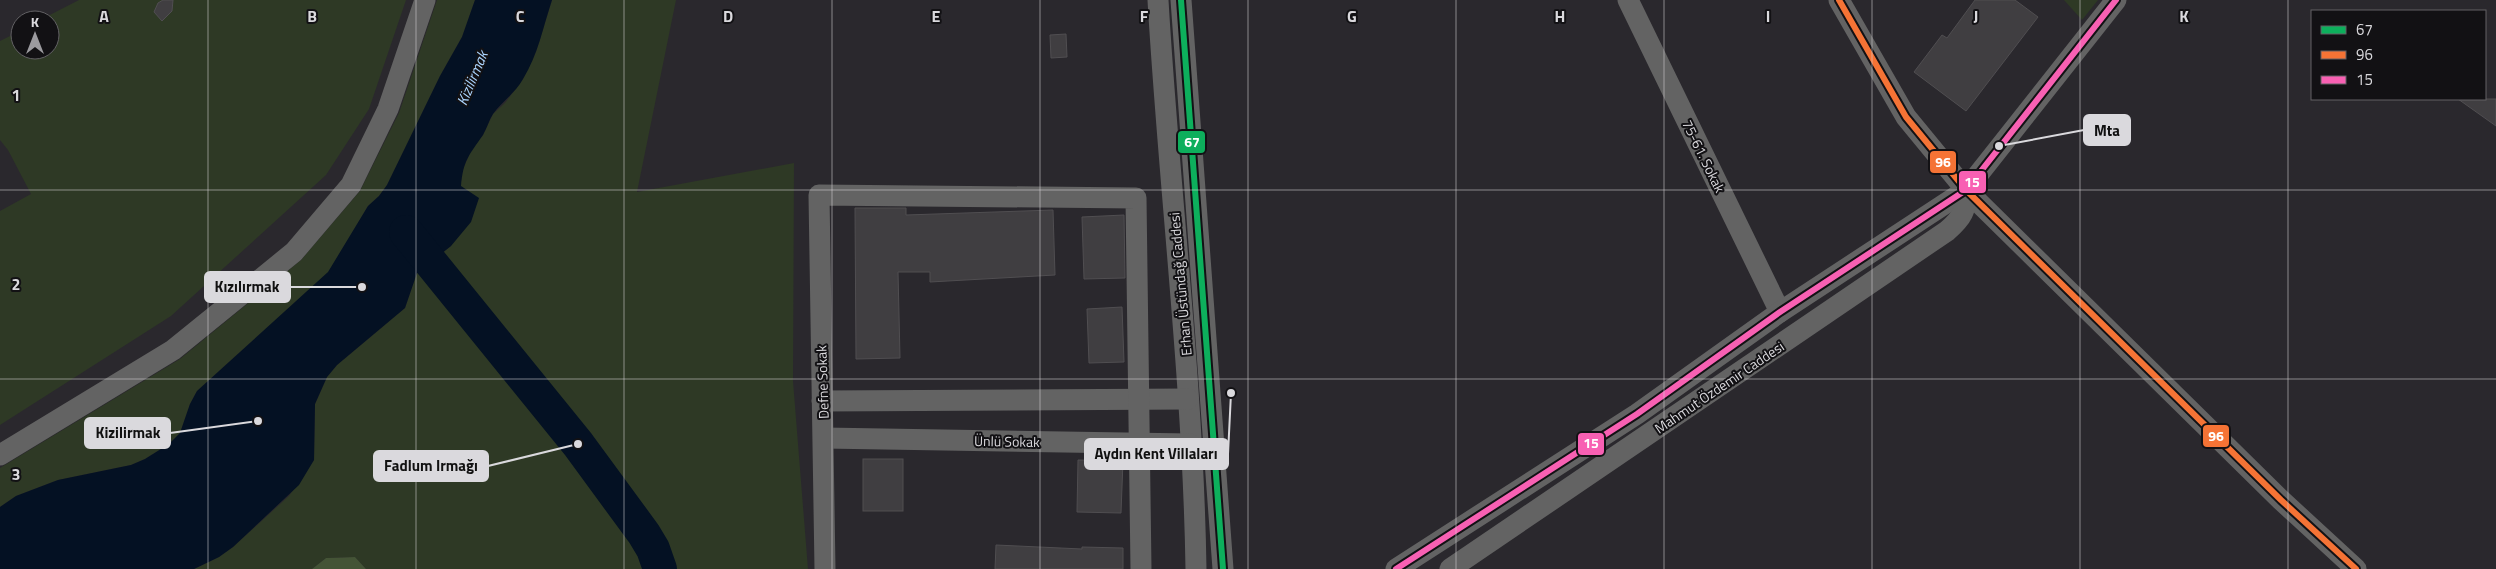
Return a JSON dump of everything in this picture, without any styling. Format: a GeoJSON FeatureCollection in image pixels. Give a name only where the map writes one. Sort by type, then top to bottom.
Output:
{"type":"FeatureCollection","features":[{"type":"Feature","properties":{"kind":"street"},"geometry":{"type":"LineString","coordinates":[[0,455],[173,350],[294,252],[351,185],[388,109],[425,0]]}},
{"type":"Feature","properties":{"kind":"street","name":"Erhan Üstündağ Caddesi"},"geometry":{"type":"LineString","coordinates":[[1158,0],[1167,141],[1185,334],[1196,569]]}},
{"type":"Feature","properties":{"kind":"street","name":"Erhan Üstündağ Caddesi"},"geometry":{"type":"LineString","coordinates":[[1181,0],[1224,569]]}},
{"type":"Feature","properties":{"kind":"street","name":"75-61. Sokak"},"geometry":{"type":"LineString","coordinates":[[1628,0],[1780,312]]}},
{"type":"Feature","properties":{"kind":"street"},"geometry":{"type":"LineString","coordinates":[[1839,0],[1906,117],[1966,190],[2281,500],[2356,569]]}},
{"type":"Feature","properties":{"kind":"street","name":"Mahmut Özdemir Caddesi"},"geometry":{"type":"LineString","coordinates":[[1396,569],[1637,414],[1780,312],[1966,190],[2116,0]]}},
{"type":"Feature","properties":{"kind":"street","name":"Mahmut Özdemir Caddesi"},"geometry":{"type":"LineString","coordinates":[[1450,569],[1947,232],[1960,220],[1967,206],[1966,190]]}},
{"type":"Feature","properties":{"kind":"street","name":"Defne Sokak"},"geometry":{"type":"LineString","coordinates":[[825,569],[819,195],[1136,198],[1139,400]]}},
{"type":"Feature","properties":{"kind":"street"},"geometry":{"type":"LineString","coordinates":[[822,402],[1188,399]]}},
{"type":"Feature","properties":{"kind":"street"},"geometry":{"type":"LineString","coordinates":[[1139,400],[1138,443],[1141,569]]}},
{"type":"Feature","properties":{"kind":"street","name":"Ünlü Sokak"},"geometry":{"type":"LineString","coordinates":[[824,438],[1190,444]]}},
{"type":"Feature","properties":{"kind":"green space"},"geometry":{"type":"Polygon","coordinates":[[[79,0],[406,0],[369,109],[326,175],[171,316],[0,425],[0,211],[31,194],[8,150],[0,140],[0,41],[10,36],[10,60],[60,60],[60,10],[79,0]]]}},
{"type":"Feature","properties":{"kind":"green space"},"geometry":{"type":"Polygon","coordinates":[[[437,0],[475,0],[462,37],[440,76],[387,185],[368,206],[329,272],[197,391],[190,404],[180,433],[169,444],[145,459],[131,465],[58,480],[16,496],[0,507],[0,468],[180,359],[301,260],[360,191],[399,113],[437,0]]]}},
{"type":"Feature","properties":{"kind":"green space"},"geometry":{"type":"Polygon","coordinates":[[[552,0],[676,0],[637,192],[794,163],[793,381],[808,569],[366,569],[355,557],[326,558],[312,569],[194,569],[219,557],[233,547],[289,496],[314,460],[315,404],[327,377],[337,365],[405,308],[417,272],[451,246],[463,169],[472,148],[483,135],[493,114],[505,103],[523,79],[536,52],[552,0]]]}},
{"type":"Feature","properties":{"kind":"green space"},"geometry":{"type":"Polygon","coordinates":[[[2064,0],[2098,0],[2082,20],[2064,0]]]}},
{"type":"Feature","properties":{"kind":"green space"},"geometry":{"type":"Polygon","coordinates":[[[355,557],[366,569],[312,569],[326,558],[355,557]]]}},
{"type":"Feature","properties":{"kind":"water"},"geometry":{"type":"Polygon","coordinates":[[[475,0],[552,0],[528,70],[516,89],[493,114],[483,135],[470,153],[465,164],[461,186],[479,198],[471,222],[451,246],[417,273],[405,308],[337,365],[327,377],[315,404],[314,460],[299,485],[233,547],[219,557],[194,569],[0,569],[0,507],[16,496],[58,480],[131,465],[145,459],[169,444],[180,433],[190,404],[197,391],[328,272],[368,206],[387,185],[440,76],[462,37],[475,0]]]}},
{"type":"Feature","properties":{"kind":"building"},"geometry":{"type":"Polygon","coordinates":[[[163,0],[173,0],[172,11],[162,21],[154,12],[158,3],[163,0]]]}},
{"type":"Feature","properties":{"kind":"building"},"geometry":{"type":"Polygon","coordinates":[[[1975,0],[2015,0],[2038,17],[1966,111],[1914,72],[1942,35],[1947,38],[1975,0]]]}},
{"type":"Feature","properties":{"kind":"building"},"geometry":{"type":"Polygon","coordinates":[[[1066,34],[1067,57],[1051,58],[1050,35],[1066,34]]]}},
{"type":"Feature","properties":{"kind":"building"},"geometry":{"type":"Polygon","coordinates":[[[2496,99],[2496,126],[2459,100],[2496,99]]]}},
{"type":"Feature","properties":{"kind":"building"},"geometry":{"type":"Polygon","coordinates":[[[855,208],[906,208],[906,215],[1053,210],[1055,275],[930,282],[930,272],[898,272],[900,358],[856,359],[855,208]]]}},
{"type":"Feature","properties":{"kind":"building"},"geometry":{"type":"Polygon","coordinates":[[[1124,215],[1125,278],[1084,279],[1082,217],[1124,215]]]}},
{"type":"Feature","properties":{"kind":"building"},"geometry":{"type":"Polygon","coordinates":[[[1122,307],[1124,362],[1089,363],[1087,309],[1122,307]]]}},
{"type":"Feature","properties":{"kind":"building"},"geometry":{"type":"Polygon","coordinates":[[[863,459],[903,459],[903,511],[863,511],[863,459]]]}},
{"type":"Feature","properties":{"kind":"building"},"geometry":{"type":"Polygon","coordinates":[[[1078,460],[1123,461],[1121,513],[1077,512],[1078,460]]]}},
{"type":"Feature","properties":{"kind":"building"},"geometry":{"type":"Polygon","coordinates":[[[996,545],[1082,549],[1082,547],[1123,548],[1123,569],[995,569],[996,545]]]}},
{"type":"Feature","properties":{"kind":"waterway"},"geometry":{"type":"LineString","coordinates":[[406,232],[578,444],[644,534],[653,549],[660,569]]}},
{"type":"Feature","properties":{"kind":"transit line","name":"67"},"geometry":{"type":"LineString","coordinates":[[1181,0],[1223,569]]}},
{"type":"Feature","properties":{"kind":"transit line","name":"96"},"geometry":{"type":"LineString","coordinates":[[1839,0],[1906,117],[1966,190],[2281,500],[2356,569]]}},
{"type":"Feature","properties":{"kind":"transit line","name":"15"},"geometry":{"type":"LineString","coordinates":[[1396,569],[1637,414],[1780,312],[1966,190],[2116,0]]}},
{"type":"Feature","properties":{"kind":"place","name":"Mta"},"geometry":{"type":"Point","coordinates":[1999,146]}},
{"type":"Feature","properties":{"kind":"place","name":"Kızılırmak"},"geometry":{"type":"Point","coordinates":[362,287]}},
{"type":"Feature","properties":{"kind":"place","name":"Aydın Kent Villaları"},"geometry":{"type":"Point","coordinates":[1231,393]}},
{"type":"Feature","properties":{"kind":"place","name":"Kizilirmak"},"geometry":{"type":"Point","coordinates":[258,421]}},
{"type":"Feature","properties":{"kind":"place","name":"Fadlum Irmağı"},"geometry":{"type":"Point","coordinates":[578,444]}}]}
